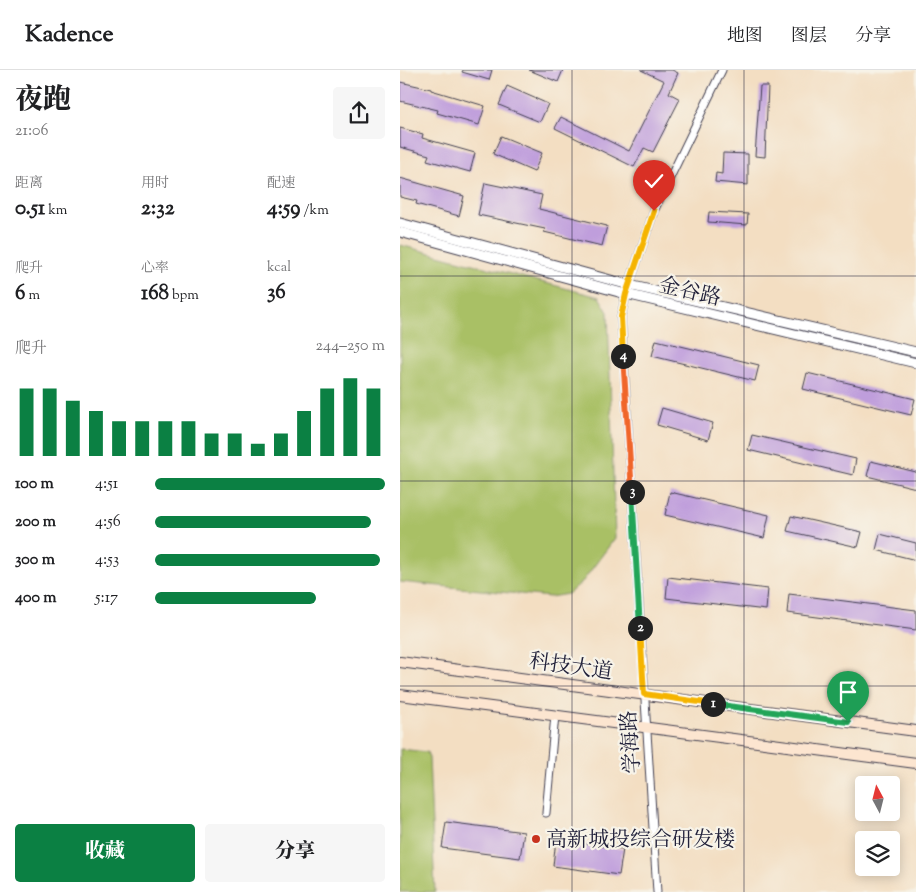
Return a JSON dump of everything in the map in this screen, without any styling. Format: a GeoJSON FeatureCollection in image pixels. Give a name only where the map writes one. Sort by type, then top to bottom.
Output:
{"type":"FeatureCollection","features":[{"type":"Feature","properties":{"kind":"main road","name":"科技大道"},"geometry":{"type":"LineString","coordinates":[[400,662],[916,731]]}},
{"type":"Feature","properties":{"kind":"main road"},"geometry":{"type":"LineString","coordinates":[[400,695],[916,763]]}},
{"type":"Feature","properties":{"kind":"street","name":"学海路"},"geometry":{"type":"LineString","coordinates":[[657,892],[621,317],[627,289],[654,211],[722,70]]}},
{"type":"Feature","properties":{"kind":"street","name":"金谷路"},"geometry":{"type":"LineString","coordinates":[[400,222],[627,289],[916,352]]}},
{"type":"Feature","properties":{"kind":"street","name":"金谷路"},"geometry":{"type":"LineString","coordinates":[[400,232],[916,363]]}},
{"type":"Feature","properties":{"kind":"street"},"geometry":{"type":"LineString","coordinates":[[546,813],[555,716]]}},
{"type":"Feature","properties":{"kind":"green space"},"geometry":{"type":"Polygon","coordinates":[[[400,245],[599,297],[608,312],[615,538],[583,581],[568,594],[550,597],[400,582],[400,245]]]}},
{"type":"Feature","properties":{"kind":"green space"},"geometry":{"type":"Polygon","coordinates":[[[400,749],[427,752],[429,758],[435,892],[400,892],[400,749]]]}},
{"type":"Feature","properties":{"kind":"building"},"geometry":{"type":"Polygon","coordinates":[[[463,70],[492,70],[489,80],[462,72],[463,70]]]}},
{"type":"Feature","properties":{"kind":"building"},"geometry":{"type":"Polygon","coordinates":[[[529,70],[563,70],[558,82],[529,70]]]}},
{"type":"Feature","properties":{"kind":"building"},"geometry":{"type":"Polygon","coordinates":[[[641,70],[672,70],[678,73],[669,93],[680,99],[653,152],[644,148],[634,167],[555,128],[561,117],[629,151],[664,81],[641,70]]]}},
{"type":"Feature","properties":{"kind":"building"},"geometry":{"type":"Polygon","coordinates":[[[400,82],[431,89],[485,106],[479,125],[437,113],[438,110],[400,101],[400,82]]]}},
{"type":"Feature","properties":{"kind":"building"},"geometry":{"type":"Polygon","coordinates":[[[507,86],[548,104],[540,122],[499,105],[507,86]]]}},
{"type":"Feature","properties":{"kind":"building"},"geometry":{"type":"Polygon","coordinates":[[[760,86],[768,86],[765,157],[755,156],[760,86]]]}},
{"type":"Feature","properties":{"kind":"building"},"geometry":{"type":"Polygon","coordinates":[[[400,128],[423,134],[422,138],[475,153],[470,172],[427,160],[429,155],[400,147],[400,128]]]}},
{"type":"Feature","properties":{"kind":"building"},"geometry":{"type":"Polygon","coordinates":[[[501,136],[542,153],[534,172],[493,154],[501,136]]]}},
{"type":"Feature","properties":{"kind":"building"},"geometry":{"type":"Polygon","coordinates":[[[723,153],[748,154],[748,185],[715,182],[716,173],[722,174],[723,153]]]}},
{"type":"Feature","properties":{"kind":"building"},"geometry":{"type":"Polygon","coordinates":[[[400,178],[464,196],[459,216],[416,204],[417,201],[400,197],[400,178]]]}},
{"type":"Feature","properties":{"kind":"building"},"geometry":{"type":"Polygon","coordinates":[[[485,183],[542,195],[539,209],[607,226],[602,246],[544,232],[545,229],[478,215],[485,183]]]}},
{"type":"Feature","properties":{"kind":"building"},"geometry":{"type":"Polygon","coordinates":[[[709,212],[748,214],[747,225],[708,222],[709,212]]]}},
{"type":"Feature","properties":{"kind":"building"},"geometry":{"type":"Polygon","coordinates":[[[656,340],[759,365],[755,381],[652,356],[656,340]]]}},
{"type":"Feature","properties":{"kind":"building"},"geometry":{"type":"Polygon","coordinates":[[[807,373],[915,399],[911,415],[803,389],[807,373]]]}},
{"type":"Feature","properties":{"kind":"building"},"geometry":{"type":"Polygon","coordinates":[[[662,408],[713,423],[708,440],[657,425],[662,408]]]}},
{"type":"Feature","properties":{"kind":"building"},"geometry":{"type":"Polygon","coordinates":[[[752,435],[856,459],[853,475],[748,450],[752,435]]]}},
{"type":"Feature","properties":{"kind":"building"},"geometry":{"type":"Polygon","coordinates":[[[871,461],[916,472],[916,488],[867,476],[871,461]]]}},
{"type":"Feature","properties":{"kind":"building"},"geometry":{"type":"Polygon","coordinates":[[[670,492],[769,515],[764,538],[665,515],[670,492]]]}},
{"type":"Feature","properties":{"kind":"building"},"geometry":{"type":"Polygon","coordinates":[[[791,516],[862,532],[858,547],[787,531],[791,516]]]}},
{"type":"Feature","properties":{"kind":"building"},"geometry":{"type":"Polygon","coordinates":[[[880,534],[916,543],[916,560],[876,550],[880,534]]]}},
{"type":"Feature","properties":{"kind":"building"},"geometry":{"type":"Polygon","coordinates":[[[668,577],[768,589],[766,610],[666,598],[668,577]]]}},
{"type":"Feature","properties":{"kind":"building"},"geometry":{"type":"Polygon","coordinates":[[[789,594],[916,610],[916,630],[787,613],[789,594]]]}},
{"type":"Feature","properties":{"kind":"building"},"geometry":{"type":"Polygon","coordinates":[[[446,822],[524,832],[520,858],[442,848],[446,822]]]}},
{"type":"Feature","properties":{"kind":"building"},"geometry":{"type":"Polygon","coordinates":[[[556,840],[623,849],[619,875],[553,866],[556,840]]]}},
{"type":"Feature","properties":{"kind":"place","name":"高新城投综合研发楼"},"geometry":{"type":"Point","coordinates":[536,839]}},
{"type":"Feature","properties":{"kind":"route"},"geometry":{"type":"LineString","coordinates":[[654,211],[626,294],[621,317],[644,694],[848,722]]}}]}
